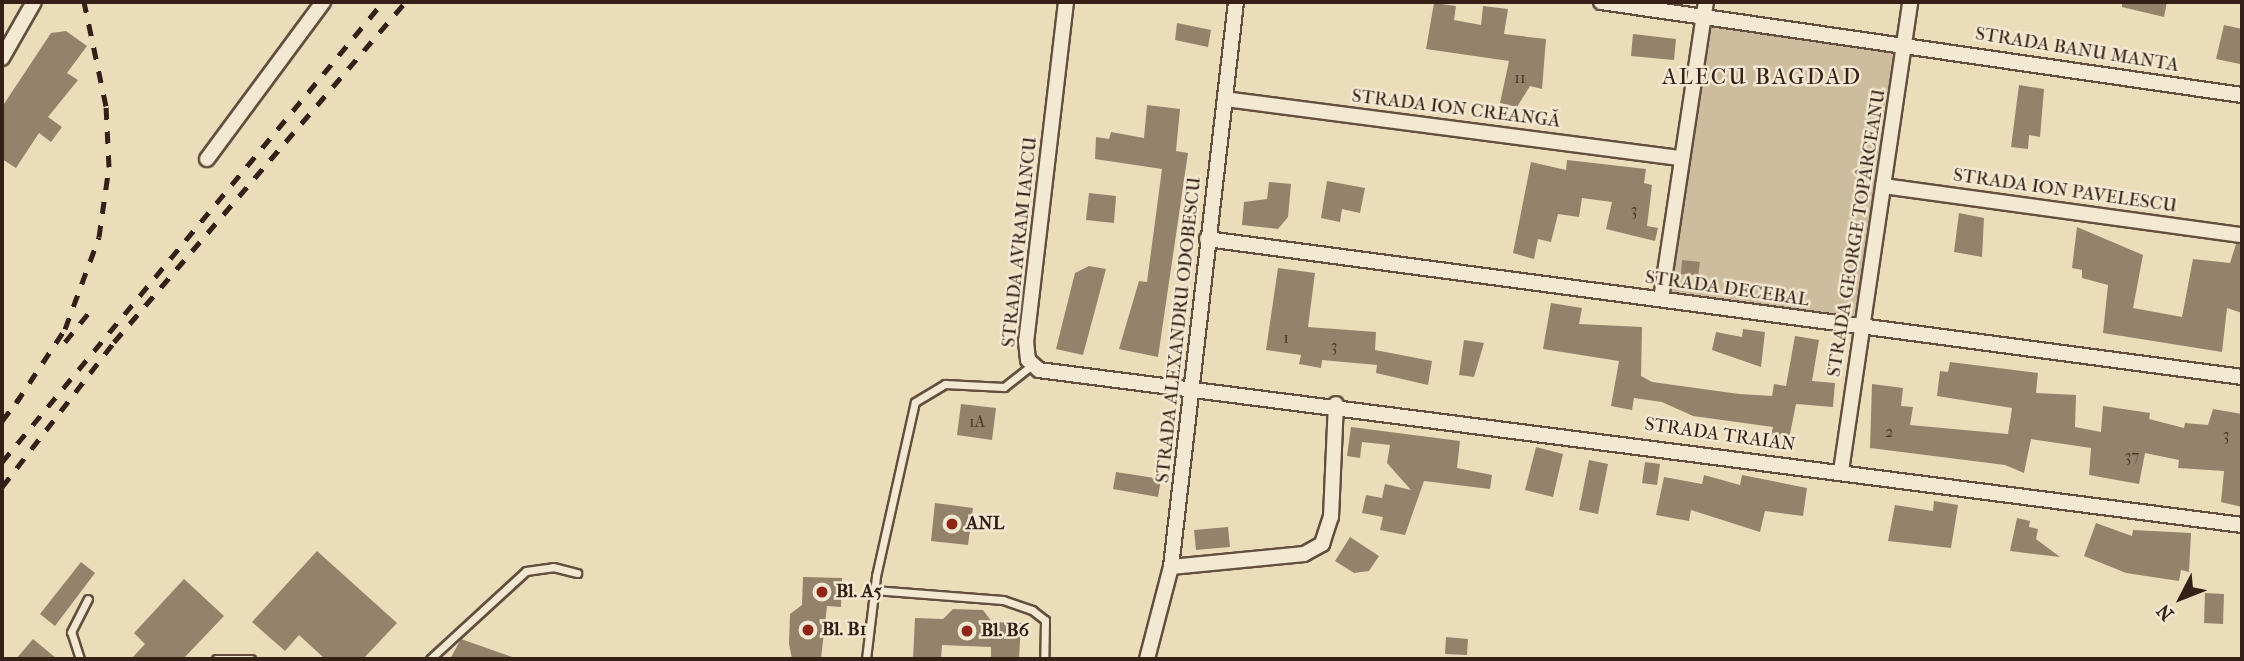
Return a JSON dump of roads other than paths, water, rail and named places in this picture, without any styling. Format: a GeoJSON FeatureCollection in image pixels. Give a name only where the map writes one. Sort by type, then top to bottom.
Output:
{"type":"FeatureCollection","features":[{"type":"Feature","properties":{"kind":"street"},"geometry":{"type":"LineString","coordinates":[[2,58],[34,2]]}},
{"type":"Feature","properties":{"kind":"street"},"geometry":{"type":"LineString","coordinates":[[207,159],[323,2]]}},
{"type":"Feature","properties":{"kind":"street","name":"STRADA AVRAM IANCU"},"geometry":{"type":"LineString","coordinates":[[1066,2],[1026,341],[1032,365],[1192,387]]}},
{"type":"Feature","properties":{"kind":"street","name":"STRADA ALEXANDRU ODOBESCU"},"geometry":{"type":"LineString","coordinates":[[1147,659],[1171,567],[1236,2]]}},
{"type":"Feature","properties":{"kind":"street","name":"STRADA BANU MANTA"},"geometry":{"type":"LineString","coordinates":[[1601,2],[2242,95]]}},
{"type":"Feature","properties":{"kind":"street"},"geometry":{"type":"LineString","coordinates":[[1661,299],[1706,2]]}},
{"type":"Feature","properties":{"kind":"street","name":"STRADA GEORGE TOPÂRCEANU"},"geometry":{"type":"LineString","coordinates":[[1842,471],[1910,2]]}},
{"type":"Feature","properties":{"kind":"street","name":"STRADA ION CREANGĂ"},"geometry":{"type":"LineString","coordinates":[[1226,99],[1682,158]]}},
{"type":"Feature","properties":{"kind":"street","name":"STRADA ION PAVELESCU"},"geometry":{"type":"LineString","coordinates":[[1884,186],[2242,235]]}},
{"type":"Feature","properties":{"kind":"street","name":"STRADA DECEBAL"},"geometry":{"type":"LineString","coordinates":[[1207,239],[2242,377]]}},
{"type":"Feature","properties":{"kind":"street","name":"STRADA TRAIAN"},"geometry":{"type":"LineString","coordinates":[[1192,387],[2242,525]]}},
{"type":"Feature","properties":{"kind":"street"},"geometry":{"type":"LineString","coordinates":[[1171,567],[1304,554],[1322,544],[1331,517],[1336,404]]}},
{"type":"Feature","properties":{"kind":"lane"},"geometry":{"type":"LineString","coordinates":[[866,659],[874,590],[915,402],[945,384],[1004,387],[1032,365]]}},
{"type":"Feature","properties":{"kind":"lane"},"geometry":{"type":"LineString","coordinates":[[430,659],[526,572],[553,567],[577,573]]}},
{"type":"Feature","properties":{"kind":"lane"},"geometry":{"type":"LineString","coordinates":[[874,590],[1003,600],[1032,610],[1045,620],[1044,659]]}},
{"type":"Feature","properties":{"kind":"lane"},"geometry":{"type":"LineString","coordinates":[[80,659],[70,643],[88,599]]}},
{"type":"Feature","properties":{"kind":"lane"},"geometry":{"type":"LineString","coordinates":[[216,659],[251,659]]}},
{"type":"Feature","properties":{"kind":"railway"},"geometry":{"type":"LineString","coordinates":[[16,403],[65,329],[99,237],[109,167],[106,106],[84,2]]}},
{"type":"Feature","properties":{"kind":"railway"},"geometry":{"type":"LineString","coordinates":[[2,462],[383,2]]}},
{"type":"Feature","properties":{"kind":"railway"},"geometry":{"type":"LineString","coordinates":[[2,487],[114,342],[405,2]]}},
{"type":"Feature","properties":{"kind":"railway"},"geometry":{"type":"LineString","coordinates":[[65,342],[89,312]]}},
{"type":"Feature","properties":{"kind":"railway"},"geometry":{"type":"LineString","coordinates":[[2,421],[21,396]]}},
{"type":"Feature","properties":{"kind":"place","name":"ANL"},"geometry":{"type":"Point","coordinates":[952,524]}},
{"type":"Feature","properties":{"kind":"place","name":"Bl. A5"},"geometry":{"type":"Point","coordinates":[822,592]}},
{"type":"Feature","properties":{"kind":"place","name":"Bl. B1"},"geometry":{"type":"Point","coordinates":[808,630]}},
{"type":"Feature","properties":{"kind":"place","name":"Bl. B6"},"geometry":{"type":"Point","coordinates":[967,631]}},
{"type":"Feature","properties":{"kind":"district","name":"ALECU BAGDAD"},"geometry":{"type":"Point","coordinates":[1762,77]}}]}
